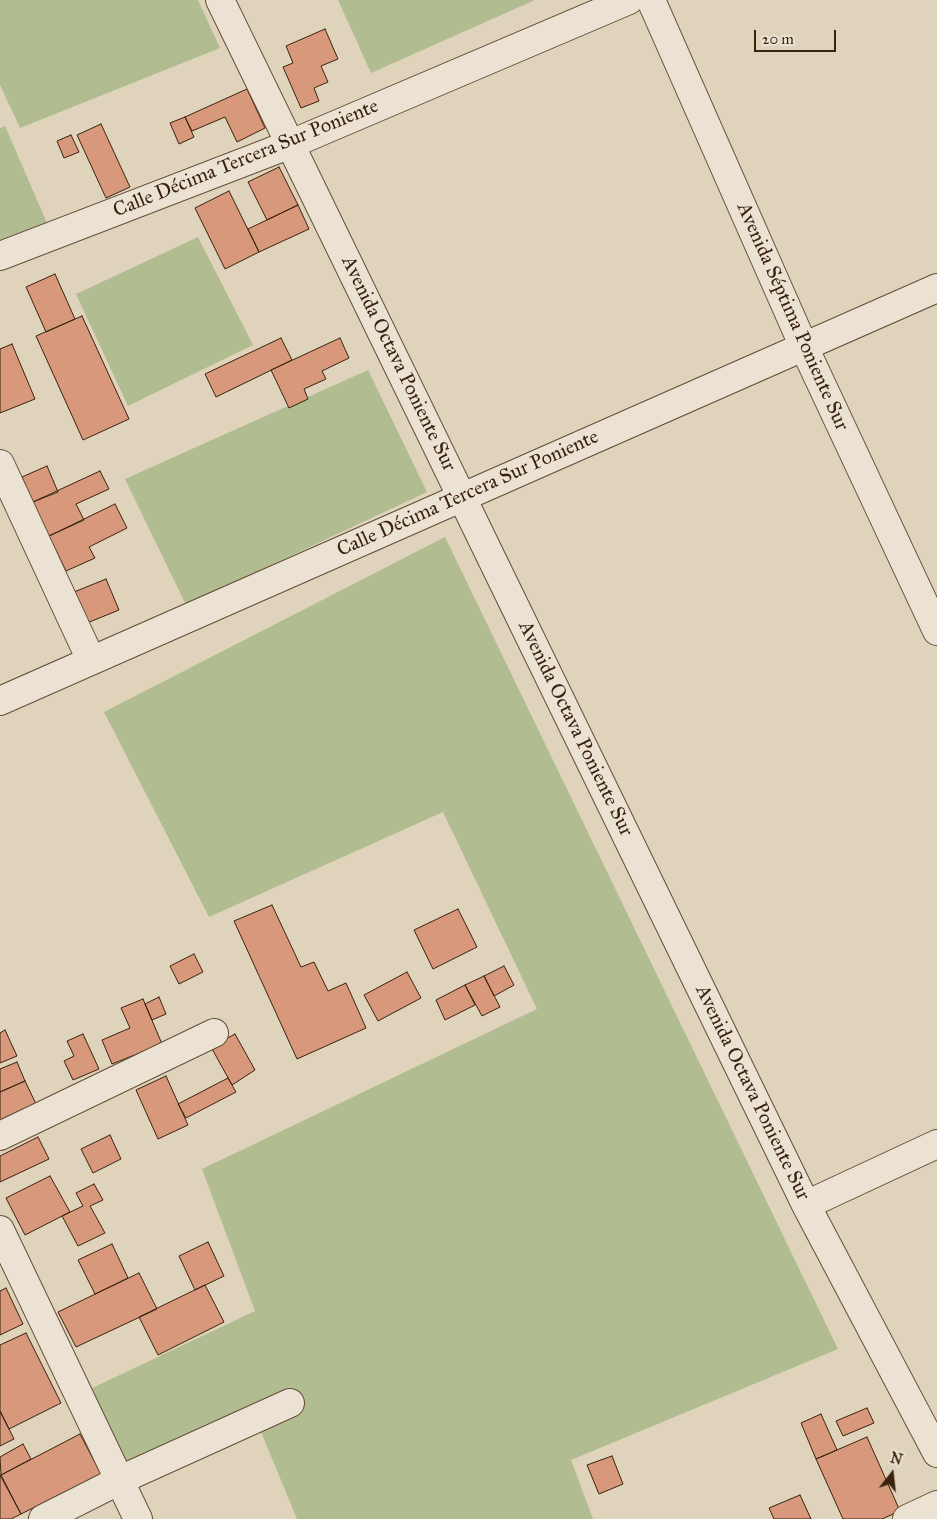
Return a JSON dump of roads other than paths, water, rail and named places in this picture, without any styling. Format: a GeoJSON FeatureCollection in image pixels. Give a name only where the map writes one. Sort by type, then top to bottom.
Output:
{"type":"FeatureCollection","features":[{"type":"Feature","properties":{"kind":"street","name":"Avenida Octava Poniente Sur"},"geometry":{"type":"LineString","coordinates":[[220,0],[806,1205],[937,1453]]}},
{"type":"Feature","properties":{"kind":"street","name":"Calle Décima Tercera Sur Poniente"},"geometry":{"type":"LineString","coordinates":[[0,256],[291,144],[629,0]]}},
{"type":"Feature","properties":{"kind":"street","name":"Avenida Séptima Poniente Sur"},"geometry":{"type":"LineString","coordinates":[[651,0],[804,347],[937,631]]}},
{"type":"Feature","properties":{"kind":"street","name":"Calle Décima Tercera Sur Poniente"},"geometry":{"type":"LineString","coordinates":[[0,701],[937,288]]}},
{"type":"Feature","properties":{"kind":"street"},"geometry":{"type":"LineString","coordinates":[[0,464],[90,660]]}},
{"type":"Feature","properties":{"kind":"street"},"geometry":{"type":"LineString","coordinates":[[0,1136],[214,1033]]}},
{"type":"Feature","properties":{"kind":"street"},"geometry":{"type":"LineString","coordinates":[[806,1205],[937,1144]]}},
{"type":"Feature","properties":{"kind":"street"},"geometry":{"type":"LineString","coordinates":[[0,1230],[138,1519]]}},
{"type":"Feature","properties":{"kind":"street"},"geometry":{"type":"LineString","coordinates":[[43,1519],[120,1480],[290,1403]]}},
{"type":"Feature","properties":{"kind":"street"},"geometry":{"type":"LineString","coordinates":[[907,1519],[937,1505]]}}]}
